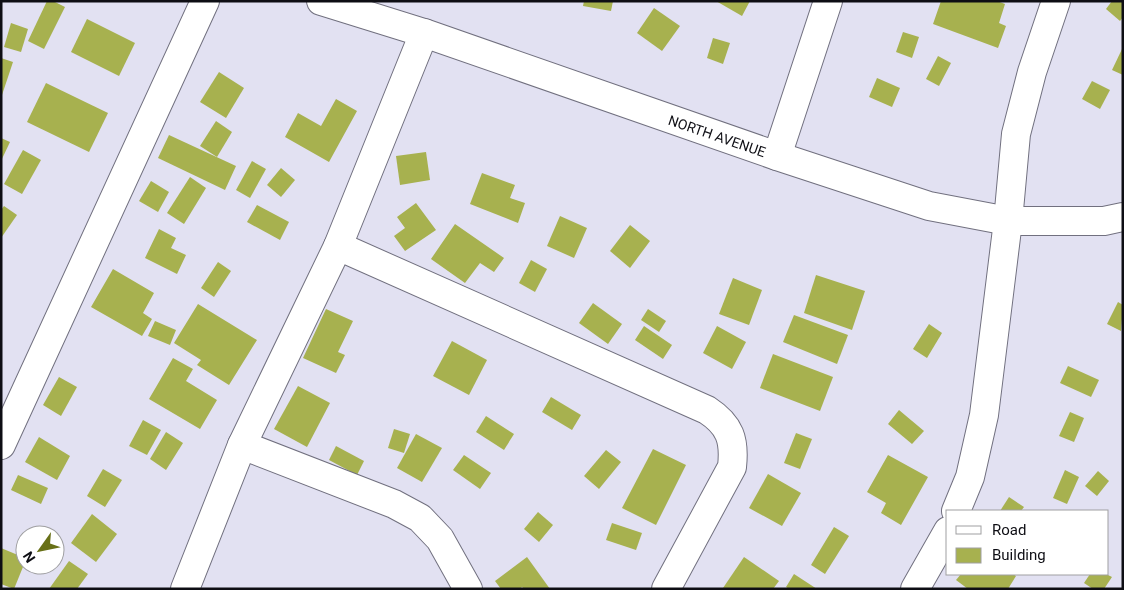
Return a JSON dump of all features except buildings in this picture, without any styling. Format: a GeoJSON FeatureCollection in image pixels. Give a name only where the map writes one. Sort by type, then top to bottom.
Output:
{"type":"FeatureCollection","features":[{"type":"Feature","properties":{"kind":"street"},"geometry":{"type":"LineString","coordinates":[[1,445],[205,1]]}},
{"type":"Feature","properties":{"kind":"street"},"geometry":{"type":"LineString","coordinates":[[776,156],[828,1]]}},
{"type":"Feature","properties":{"kind":"street"},"geometry":{"type":"LineString","coordinates":[[956,510],[970,476],[984,415],[1008,222],[1016,134],[1032,72],[1056,1]]}},
{"type":"Feature","properties":{"kind":"street","name":"NORTH AVENUE"},"geometry":{"type":"LineString","coordinates":[[329,2],[424,33],[776,156],[929,206],[1008,222],[1104,221],[1123,217]]}},
{"type":"Feature","properties":{"kind":"street"},"geometry":{"type":"LineString","coordinates":[[185,589],[242,445],[338,246],[424,33]]}},
{"type":"Feature","properties":{"kind":"street"},"geometry":{"type":"LineString","coordinates":[[338,246],[706,410],[720,419],[729,432],[734,450],[732,467],[666,589]]}},
{"type":"Feature","properties":{"kind":"street"},"geometry":{"type":"LineString","coordinates":[[242,445],[394,504],[420,518],[440,539],[468,589]]}},
{"type":"Feature","properties":{"kind":"street"},"geometry":{"type":"LineString","coordinates":[[915,589],[946,535]]}}]}
